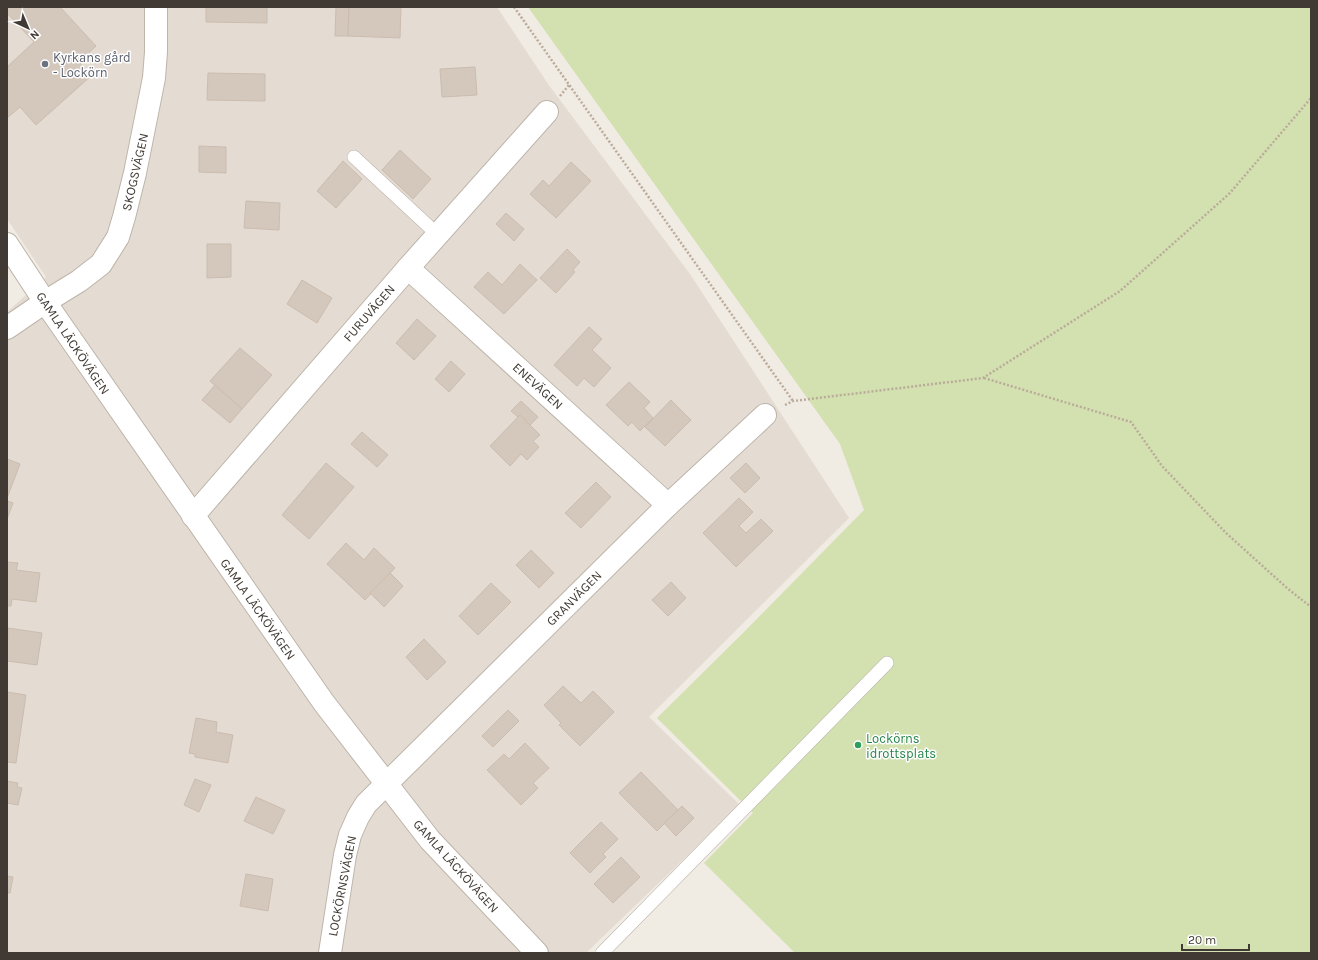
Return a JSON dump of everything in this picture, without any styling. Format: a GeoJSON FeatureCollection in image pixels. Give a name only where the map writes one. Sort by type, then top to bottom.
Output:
{"type":"FeatureCollection","features":[{"type":"Feature","properties":{"kind":"street","name":"SKOGSVÄGEN"},"geometry":{"type":"LineString","coordinates":[[7,328],[79,281],[101,264],[118,237],[135,173],[154,78],[156,52],[156,7]]}},
{"type":"Feature","properties":{"kind":"street","name":"FURUVÄGEN"},"geometry":{"type":"LineString","coordinates":[[193,516],[408,268],[547,112]]}},
{"type":"Feature","properties":{"kind":"street","name":"GAMLA LÄCKÖVÄGEN"},"geometry":{"type":"LineString","coordinates":[[7,244],[45,302],[324,703],[430,840],[537,953]]}},
{"type":"Feature","properties":{"kind":"street","name":"ENEVÄGEN"},"geometry":{"type":"LineString","coordinates":[[408,268],[668,505]]}},
{"type":"Feature","properties":{"kind":"street","name":"GRANVÄGEN"},"geometry":{"type":"LineString","coordinates":[[386,783],[668,505],[765,415]]}},
{"type":"Feature","properties":{"kind":"street","name":"LOCKÖRNSVÄGEN"},"geometry":{"type":"LineString","coordinates":[[330,953],[345,855],[350,835],[366,804],[386,783]]}},
{"type":"Feature","properties":{"kind":"lane"},"geometry":{"type":"LineString","coordinates":[[354,157],[438,235]]}},
{"type":"Feature","properties":{"kind":"lane"},"geometry":{"type":"LineString","coordinates":[[602,953],[887,663]]}},
{"type":"Feature","properties":{"kind":"path"},"geometry":{"type":"LineString","coordinates":[[514,7],[793,401]]}},
{"type":"Feature","properties":{"kind":"path"},"geometry":{"type":"LineString","coordinates":[[983,378],[1120,291],[1230,193],[1311,98]]}},
{"type":"Feature","properties":{"kind":"path"},"geometry":{"type":"LineString","coordinates":[[765,415],[793,401],[983,378],[1131,422],[1162,466],[1226,533],[1287,588],[1311,606]]}},
{"type":"Feature","properties":{"kind":"shaded area"},"geometry":{"type":"Polygon","coordinates":[[[7,7],[497,7],[548,84],[690,274],[849,518],[649,717],[740,805],[586,953],[7,953],[7,312],[46,277],[7,219],[7,7]]]}},
{"type":"Feature","properties":{"kind":"green space"},"geometry":{"type":"Polygon","coordinates":[[[528,7],[1311,7],[1311,953],[795,953],[704,863],[753,813],[657,718],[864,510],[840,444],[528,7]]]}},
{"type":"Feature","properties":{"kind":"building","name":"Kyrkans gård - Lockörn"},"geometry":{"type":"Polygon","coordinates":[[[7,7],[60,7],[96,46],[79,62],[91,76],[36,125],[20,107],[7,118],[7,67],[34,42],[7,13],[7,7]]]}},
{"type":"Feature","properties":{"kind":"building"},"geometry":{"type":"Polygon","coordinates":[[[206,7],[267,7],[267,23],[206,22],[206,7]]]}},
{"type":"Feature","properties":{"kind":"building"},"geometry":{"type":"Polygon","coordinates":[[[336,7],[349,7],[348,36],[335,36],[336,7]]]}},
{"type":"Feature","properties":{"kind":"building"},"geometry":{"type":"Polygon","coordinates":[[[349,7],[401,7],[400,38],[348,36],[349,7]]]}},
{"type":"Feature","properties":{"kind":"building"},"geometry":{"type":"Polygon","coordinates":[[[475,67],[477,95],[442,97],[440,69],[475,67]]]}},
{"type":"Feature","properties":{"kind":"building"},"geometry":{"type":"Polygon","coordinates":[[[208,73],[265,74],[265,101],[207,100],[208,73]]]}},
{"type":"Feature","properties":{"kind":"building"},"geometry":{"type":"Polygon","coordinates":[[[199,146],[226,147],[226,173],[199,172],[199,146]]]}},
{"type":"Feature","properties":{"kind":"building"},"geometry":{"type":"Polygon","coordinates":[[[400,150],[431,179],[413,199],[382,170],[400,150]]]}},
{"type":"Feature","properties":{"kind":"building"},"geometry":{"type":"Polygon","coordinates":[[[343,161],[362,179],[336,208],[317,191],[343,161]]]}},
{"type":"Feature","properties":{"kind":"building"},"geometry":{"type":"Polygon","coordinates":[[[571,162],[591,181],[556,218],[530,194],[543,180],[549,186],[571,162]]]}},
{"type":"Feature","properties":{"kind":"building"},"geometry":{"type":"Polygon","coordinates":[[[246,201],[280,203],[279,230],[244,228],[246,201]]]}},
{"type":"Feature","properties":{"kind":"building"},"geometry":{"type":"Polygon","coordinates":[[[506,213],[524,229],[514,241],[496,224],[506,213]]]}},
{"type":"Feature","properties":{"kind":"building"},"geometry":{"type":"Polygon","coordinates":[[[207,244],[231,244],[231,277],[207,278],[207,244]]]}},
{"type":"Feature","properties":{"kind":"building"},"geometry":{"type":"Polygon","coordinates":[[[567,249],[580,262],[573,270],[575,272],[556,293],[540,278],[567,249]]]}},
{"type":"Feature","properties":{"kind":"building"},"geometry":{"type":"Polygon","coordinates":[[[520,264],[537,280],[504,314],[474,287],[488,272],[502,285],[520,264]]]}},
{"type":"Feature","properties":{"kind":"building"},"geometry":{"type":"Polygon","coordinates":[[[302,280],[332,298],[317,323],[287,304],[302,280]]]}},
{"type":"Feature","properties":{"kind":"building"},"geometry":{"type":"Polygon","coordinates":[[[417,319],[436,336],[414,360],[396,343],[417,319]]]}},
{"type":"Feature","properties":{"kind":"building"},"geometry":{"type":"Polygon","coordinates":[[[589,327],[602,339],[592,350],[611,368],[594,387],[584,378],[577,386],[554,365],[589,327]]]}},
{"type":"Feature","properties":{"kind":"building"},"geometry":{"type":"Polygon","coordinates":[[[240,348],[272,375],[242,409],[210,381],[240,348]]]}},
{"type":"Feature","properties":{"kind":"building"},"geometry":{"type":"Polygon","coordinates":[[[451,361],[465,374],[449,392],[435,379],[451,361]]]}},
{"type":"Feature","properties":{"kind":"building"},"geometry":{"type":"Polygon","coordinates":[[[629,382],[650,402],[644,408],[653,418],[640,431],[632,422],[628,426],[606,405],[629,382]]]}},
{"type":"Feature","properties":{"kind":"building"},"geometry":{"type":"Polygon","coordinates":[[[215,385],[242,409],[230,423],[202,400],[215,385]]]}},
{"type":"Feature","properties":{"kind":"building"},"geometry":{"type":"Polygon","coordinates":[[[671,400],[691,420],[665,446],[645,427],[671,400]]]}},
{"type":"Feature","properties":{"kind":"building"},"geometry":{"type":"Polygon","coordinates":[[[521,401],[538,417],[530,425],[520,415],[518,417],[511,411],[521,401]]]}},
{"type":"Feature","properties":{"kind":"building"},"geometry":{"type":"Polygon","coordinates":[[[520,415],[540,435],[533,441],[539,447],[527,460],[521,454],[510,466],[490,446],[520,415]]]}},
{"type":"Feature","properties":{"kind":"building"},"geometry":{"type":"Polygon","coordinates":[[[362,432],[388,455],[377,467],[351,444],[362,432]]]}},
{"type":"Feature","properties":{"kind":"building"},"geometry":{"type":"Polygon","coordinates":[[[7,459],[20,464],[7,498],[7,459]]]}},
{"type":"Feature","properties":{"kind":"building"},"geometry":{"type":"Polygon","coordinates":[[[326,463],[354,487],[309,539],[282,515],[326,463]]]}},
{"type":"Feature","properties":{"kind":"building"},"geometry":{"type":"Polygon","coordinates":[[[746,463],[760,478],[745,493],[730,478],[746,463]]]}},
{"type":"Feature","properties":{"kind":"building"},"geometry":{"type":"Polygon","coordinates":[[[596,482],[611,497],[581,528],[565,513],[596,482]]]}},
{"type":"Feature","properties":{"kind":"building"},"geometry":{"type":"Polygon","coordinates":[[[739,498],[753,512],[739,526],[746,533],[761,519],[773,531],[736,567],[703,533],[739,498]]]}},
{"type":"Feature","properties":{"kind":"building"},"geometry":{"type":"Polygon","coordinates":[[[7,501],[13,503],[7,519],[7,501]]]}},
{"type":"Feature","properties":{"kind":"building"},"geometry":{"type":"Polygon","coordinates":[[[346,543],[364,560],[374,548],[395,568],[365,600],[327,564],[346,543]]]}},
{"type":"Feature","properties":{"kind":"building"},"geometry":{"type":"Polygon","coordinates":[[[531,550],[554,573],[539,588],[516,565],[531,550]]]}},
{"type":"Feature","properties":{"kind":"building"},"geometry":{"type":"Polygon","coordinates":[[[7,562],[18,563],[16,570],[40,573],[36,602],[12,599],[11,606],[7,606],[7,562]]]}},
{"type":"Feature","properties":{"kind":"building"},"geometry":{"type":"Polygon","coordinates":[[[390,573],[403,586],[384,607],[370,593],[390,573]]]}},
{"type":"Feature","properties":{"kind":"building"},"geometry":{"type":"Polygon","coordinates":[[[671,582],[686,598],[668,616],[652,600],[671,582]]]}},
{"type":"Feature","properties":{"kind":"building"},"geometry":{"type":"Polygon","coordinates":[[[491,583],[511,602],[478,635],[459,616],[491,583]]]}},
{"type":"Feature","properties":{"kind":"building"},"geometry":{"type":"Polygon","coordinates":[[[8,628],[42,633],[37,665],[7,661],[8,628]]]}},
{"type":"Feature","properties":{"kind":"building"},"geometry":{"type":"Polygon","coordinates":[[[424,639],[446,662],[427,680],[406,657],[424,639]]]}},
{"type":"Feature","properties":{"kind":"building"},"geometry":{"type":"Polygon","coordinates":[[[563,686],[581,703],[593,691],[614,712],[580,746],[559,725],[561,723],[544,705],[563,686]]]}},
{"type":"Feature","properties":{"kind":"building"},"geometry":{"type":"Polygon","coordinates":[[[7,692],[26,695],[16,763],[7,762],[7,692]]]}},
{"type":"Feature","properties":{"kind":"building"},"geometry":{"type":"Polygon","coordinates":[[[508,710],[519,721],[493,747],[482,736],[508,710]]]}},
{"type":"Feature","properties":{"kind":"building"},"geometry":{"type":"Polygon","coordinates":[[[196,718],[217,722],[216,732],[233,735],[228,763],[195,757],[195,754],[189,753],[196,718]]]}},
{"type":"Feature","properties":{"kind":"building"},"geometry":{"type":"Polygon","coordinates":[[[525,743],[549,768],[533,783],[538,788],[521,805],[487,770],[504,754],[509,759],[525,743]]]}},
{"type":"Feature","properties":{"kind":"building"},"geometry":{"type":"Polygon","coordinates":[[[641,772],[678,810],[657,831],[619,793],[641,772]]]}},
{"type":"Feature","properties":{"kind":"building"},"geometry":{"type":"Polygon","coordinates":[[[195,779],[211,785],[199,812],[184,805],[195,779]]]}},
{"type":"Feature","properties":{"kind":"building"},"geometry":{"type":"Polygon","coordinates":[[[7,781],[18,783],[17,787],[22,788],[18,805],[7,803],[7,781]]]}},
{"type":"Feature","properties":{"kind":"building"},"geometry":{"type":"Polygon","coordinates":[[[256,797],[285,810],[273,834],[244,821],[256,797]]]}},
{"type":"Feature","properties":{"kind":"building"},"geometry":{"type":"Polygon","coordinates":[[[682,806],[694,818],[676,836],[664,823],[682,806]]]}},
{"type":"Feature","properties":{"kind":"building"},"geometry":{"type":"Polygon","coordinates":[[[601,822],[618,839],[603,854],[606,857],[590,873],[570,853],[601,822]]]}},
{"type":"Feature","properties":{"kind":"building"},"geometry":{"type":"Polygon","coordinates":[[[621,857],[640,877],[613,903],[594,884],[621,857]]]}},
{"type":"Feature","properties":{"kind":"building"},"geometry":{"type":"Polygon","coordinates":[[[246,874],[273,879],[268,911],[240,906],[246,874]]]}},
{"type":"Feature","properties":{"kind":"building"},"geometry":{"type":"Polygon","coordinates":[[[7,876],[13,877],[10,893],[7,893],[7,876]]]}},
{"type":"Feature","properties":{"kind":"place","name":"Kyrkans gård - Lockörn"},"geometry":{"type":"Point","coordinates":[45,64]}},
{"type":"Feature","properties":{"kind":"place","name":"Lockörns idrottsplats"},"geometry":{"type":"Point","coordinates":[858,745]}}]}
